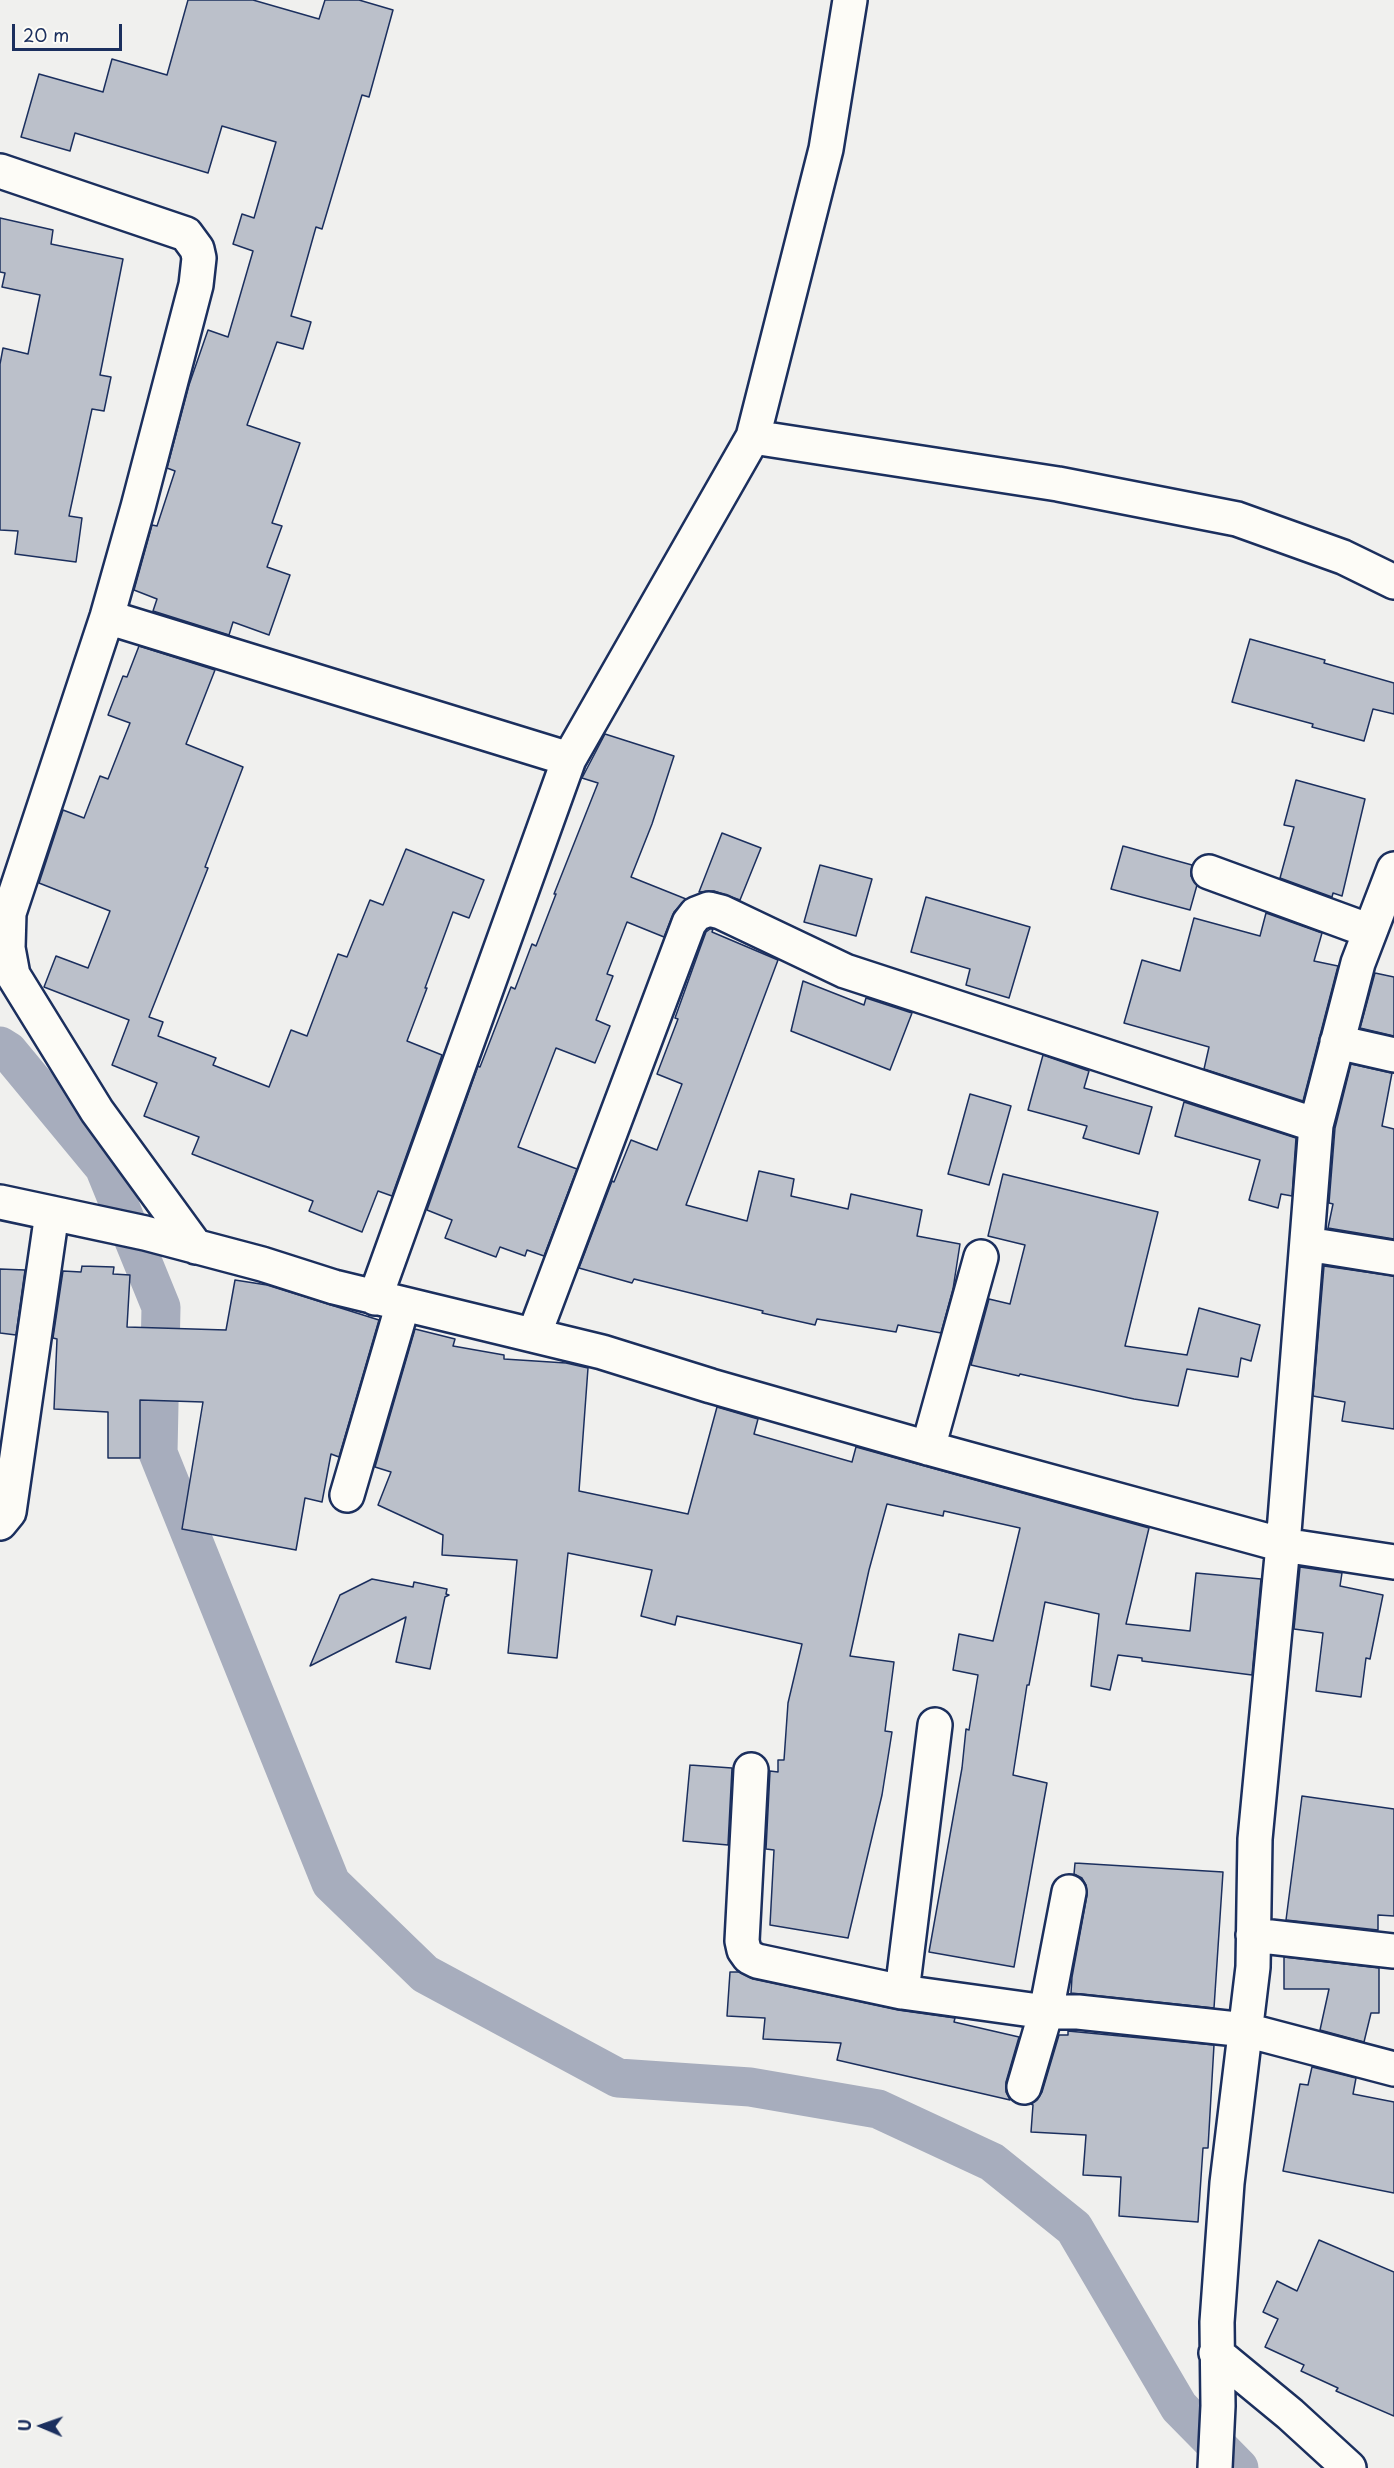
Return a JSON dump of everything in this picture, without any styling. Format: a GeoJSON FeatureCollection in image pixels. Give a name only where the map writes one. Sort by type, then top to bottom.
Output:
{"type":"FeatureCollection","features":[{"type":"Feature","properties":{"kind":"street"},"geometry":{"type":"LineString","coordinates":[[347,1495],[389,1301],[570,759],[753,437],[826,149],[850,0]]}},
{"type":"Feature","properties":{"kind":"street"},"geometry":{"type":"LineString","coordinates":[[0,171],[186,234],[197,249],[199,258],[196,285],[107,617],[9,913],[8,948],[13,975],[97,1111],[196,1247]]}},
{"type":"Feature","properties":{"kind":"street"},"geometry":{"type":"LineString","coordinates":[[753,437],[1058,484],[1237,519],[1343,557],[1394,582]]}},
{"type":"Feature","properties":{"kind":"street"},"geometry":{"type":"LineString","coordinates":[[107,617],[570,759]]}},
{"type":"Feature","properties":{"kind":"street"},"geometry":{"type":"LineString","coordinates":[[1215,2468],[1218,2406],[1216,2353],[1227,2183],[1253,1967],[1255,1839],[1283,1545],[1316,1125],[1358,963],[1394,870]]}},
{"type":"Feature","properties":{"kind":"street"},"geometry":{"type":"LineString","coordinates":[[1209,872],[1370,931]]}},
{"type":"Feature","properties":{"kind":"street"},"geometry":{"type":"LineString","coordinates":[[534,1335],[689,923],[696,914],[709,909],[721,912],[845,971],[1316,1125]]}},
{"type":"Feature","properties":{"kind":"street"},"geometry":{"type":"LineString","coordinates":[[1337,1042],[1394,1055]]}},
{"type":"Feature","properties":{"kind":"street"},"geometry":{"type":"LineString","coordinates":[[0,1203],[145,1233],[389,1301],[602,1352],[711,1386],[928,1448],[1283,1545],[1394,1562]]}},
{"type":"Feature","properties":{"kind":"street"},"geometry":{"type":"LineString","coordinates":[[0,1523],[9,1512],[67,1216]]}},
{"type":"Feature","properties":{"kind":"street"},"geometry":{"type":"LineString","coordinates":[[1307,1244],[1394,1258]]}},
{"type":"Feature","properties":{"kind":"street"},"geometry":{"type":"LineString","coordinates":[[928,1448],[981,1257]]}},
{"type":"Feature","properties":{"kind":"street"},"geometry":{"type":"LineString","coordinates":[[902,1992],[935,1725]]}},
{"type":"Feature","properties":{"kind":"street"},"geometry":{"type":"LineString","coordinates":[[751,1770],[742,1941],[749,1957],[902,1992],[1046,2012],[1078,2012],[1246,2030],[1394,2069]]}},
{"type":"Feature","properties":{"kind":"street"},"geometry":{"type":"LineString","coordinates":[[1024,2087],[1046,2012],[1069,1892]]}},
{"type":"Feature","properties":{"kind":"street"},"geometry":{"type":"LineString","coordinates":[[1253,1935],[1394,1951]]}},
{"type":"Feature","properties":{"kind":"street"},"geometry":{"type":"LineString","coordinates":[[1216,2353],[1290,2414],[1349,2468]]}},
{"type":"Feature","properties":{"kind":"building"},"geometry":{"type":"Polygon","coordinates":[[[188,0],[253,0],[319,19],[325,0],[359,0],[393,10],[369,97],[362,95],[322,229],[316,227],[291,316],[311,322],[303,349],[277,342],[247,425],[300,443],[272,523],[282,526],[267,567],[290,575],[269,635],[233,622],[229,635],[153,611],[157,599],[134,590],[152,525],[157,526],[175,471],[167,468],[189,385],[208,330],[228,337],[253,251],[233,244],[242,214],[254,218],[276,142],[222,126],[208,173],[75,133],[70,151],[21,137],[39,74],[103,92],[112,59],[167,75],[188,0]]]}},
{"type":"Feature","properties":{"kind":"building"},"geometry":{"type":"Polygon","coordinates":[[[0,218],[53,230],[51,244],[123,259],[100,375],[111,377],[104,411],[92,409],[69,516],[82,518],[76,562],[15,554],[18,531],[0,530],[0,364],[3,348],[28,354],[40,295],[2,287],[5,273],[0,272],[0,218]]]}},
{"type":"Feature","properties":{"kind":"building"},"geometry":{"type":"Polygon","coordinates":[[[1250,639],[1325,660],[1324,663],[1394,683],[1394,714],[1373,709],[1364,741],[1312,727],[1313,724],[1232,702],[1250,639]]]}},
{"type":"Feature","properties":{"kind":"building"},"geometry":{"type":"Polygon","coordinates":[[[139,646],[215,670],[186,744],[243,767],[205,867],[208,868],[149,1017],[163,1022],[158,1036],[216,1058],[213,1065],[269,1087],[291,1030],[307,1036],[338,954],[347,957],[370,900],[383,905],[406,849],[484,880],[469,918],[453,912],[425,988],[427,988],[407,1041],[442,1055],[392,1196],[378,1191],[362,1232],[309,1211],[313,1201],[192,1154],[199,1137],[144,1116],[157,1083],[112,1065],[129,1020],[44,987],[56,956],[88,968],[110,911],[39,883],[63,810],[84,818],[100,776],[108,779],[130,723],[108,715],[123,676],[127,677],[139,646]]]}},
{"type":"Feature","properties":{"kind":"building"},"geometry":{"type":"Polygon","coordinates":[[[605,734],[674,756],[652,824],[631,877],[686,899],[674,912],[664,937],[627,922],[607,974],[613,976],[596,1020],[610,1026],[595,1063],[556,1048],[518,1147],[577,1169],[544,1256],[527,1250],[525,1256],[500,1247],[496,1257],[445,1238],[452,1220],[427,1210],[478,1066],[480,1067],[511,987],[515,989],[532,944],[536,946],[598,783],[582,778],[605,734]]]}},
{"type":"Feature","properties":{"kind":"building"},"geometry":{"type":"Polygon","coordinates":[[[1296,780],[1365,799],[1342,896],[1333,893],[1332,897],[1280,878],[1294,827],[1284,825],[1296,780]]]}},
{"type":"Feature","properties":{"kind":"building"},"geometry":{"type":"Polygon","coordinates":[[[722,833],[761,848],[740,900],[714,891],[699,892],[722,833]]]}},
{"type":"Feature","properties":{"kind":"building"},"geometry":{"type":"Polygon","coordinates":[[[1123,846],[1192,865],[1191,876],[1197,885],[1190,910],[1111,889],[1123,846]]]}},
{"type":"Feature","properties":{"kind":"building"},"geometry":{"type":"Polygon","coordinates":[[[820,865],[872,879],[856,936],[804,922],[820,865]]]}},
{"type":"Feature","properties":{"kind":"building"},"geometry":{"type":"Polygon","coordinates":[[[926,897],[1030,927],[1009,998],[966,985],[970,969],[911,952],[926,897]]]}},
{"type":"Feature","properties":{"kind":"building"},"geometry":{"type":"Polygon","coordinates":[[[1266,913],[1322,933],[1314,961],[1338,966],[1303,1101],[1204,1069],[1209,1047],[1124,1023],[1142,960],[1180,971],[1194,918],[1260,936],[1266,913]]]}},
{"type":"Feature","properties":{"kind":"building"},"geometry":{"type":"Polygon","coordinates":[[[713,929],[712,932],[778,960],[686,1205],[747,1221],[759,1171],[794,1179],[791,1196],[848,1209],[851,1194],[922,1210],[917,1236],[960,1244],[953,1289],[941,1333],[898,1325],[896,1332],[817,1319],[815,1325],[634,1279],[632,1283],[579,1268],[612,1181],[614,1182],[631,1140],[657,1150],[682,1084],[657,1074],[678,1019],[675,1018],[699,951],[706,932],[713,929]]]}},
{"type":"Feature","properties":{"kind":"building"},"geometry":{"type":"Polygon","coordinates":[[[1375,973],[1394,977],[1394,1036],[1360,1028],[1375,973]]]}},
{"type":"Feature","properties":{"kind":"building"},"geometry":{"type":"Polygon","coordinates":[[[803,981],[864,1005],[866,998],[912,1013],[890,1070],[791,1031],[803,981]]]}},
{"type":"Feature","properties":{"kind":"building"},"geometry":{"type":"Polygon","coordinates":[[[1043,1055],[1089,1071],[1084,1088],[1152,1107],[1139,1154],[1083,1138],[1087,1126],[1028,1110],[1043,1055]]]}},
{"type":"Feature","properties":{"kind":"building"},"geometry":{"type":"Polygon","coordinates":[[[1351,1064],[1392,1073],[1382,1126],[1394,1129],[1394,1239],[1328,1228],[1333,1204],[1329,1203],[1335,1128],[1351,1064]]]}},
{"type":"Feature","properties":{"kind":"building"},"geometry":{"type":"Polygon","coordinates":[[[970,1094],[1011,1106],[989,1185],[948,1174],[970,1094]]]}},
{"type":"Feature","properties":{"kind":"building"},"geometry":{"type":"Polygon","coordinates":[[[1184,1102],[1296,1138],[1292,1196],[1281,1194],[1278,1208],[1249,1200],[1260,1160],[1175,1136],[1184,1102]]]}},
{"type":"Feature","properties":{"kind":"building"},"geometry":{"type":"Polygon","coordinates":[[[1003,1174],[1158,1212],[1125,1346],[1187,1355],[1199,1308],[1260,1325],[1251,1361],[1241,1358],[1238,1377],[1187,1369],[1178,1406],[971,1365],[989,1299],[1010,1304],[1025,1245],[988,1236],[1003,1174]]]}},
{"type":"Feature","properties":{"kind":"building"},"geometry":{"type":"Polygon","coordinates":[[[82,1266],[114,1267],[113,1274],[130,1275],[127,1327],[226,1330],[235,1280],[267,1285],[379,1320],[339,1457],[331,1454],[322,1502],[305,1498],[296,1550],[182,1529],[203,1402],[140,1400],[140,1458],[108,1458],[108,1412],[54,1409],[57,1339],[53,1338],[63,1271],[81,1272],[82,1266]]]}},
{"type":"Feature","properties":{"kind":"building"},"geometry":{"type":"Polygon","coordinates":[[[1324,1266],[1394,1276],[1394,1429],[1342,1421],[1345,1402],[1313,1396],[1324,1266]]]}},
{"type":"Feature","properties":{"kind":"building"},"geometry":{"type":"Polygon","coordinates":[[[0,1269],[25,1270],[16,1335],[0,1333],[0,1269]]]}},
{"type":"Feature","properties":{"kind":"building"},"geometry":{"type":"Polygon","coordinates":[[[415,1329],[455,1339],[453,1346],[504,1355],[504,1359],[566,1363],[588,1368],[579,1491],[688,1514],[717,1407],[758,1419],[754,1434],[852,1462],[856,1447],[1149,1528],[1126,1624],[1190,1631],[1196,1573],[1261,1579],[1252,1675],[1142,1661],[1142,1658],[1118,1655],[1110,1690],[1091,1686],[1099,1614],[1045,1602],[1029,1685],[1027,1685],[1013,1775],[1047,1783],[1014,1967],[929,1952],[962,1768],[966,1729],[969,1730],[978,1675],[953,1670],[959,1634],[993,1641],[1020,1528],[944,1511],[943,1516],[887,1504],[869,1570],[850,1656],[894,1662],[885,1731],[892,1732],[882,1795],[848,1938],[770,1925],[774,1850],[766,1849],[770,1771],[778,1772],[778,1760],[784,1760],[788,1703],[802,1644],[677,1616],[675,1625],[641,1616],[652,1570],[568,1553],[557,1658],[508,1653],[517,1560],[442,1555],[443,1535],[378,1505],[391,1472],[375,1467],[415,1329]]]}},
{"type":"Feature","properties":{"kind":"building"},"geometry":{"type":"Polygon","coordinates":[[[1300,1567],[1342,1573],[1340,1586],[1383,1595],[1370,1659],[1366,1658],[1361,1697],[1316,1691],[1323,1633],[1294,1629],[1300,1567]]]}},
{"type":"Feature","properties":{"kind":"building"},"geometry":{"type":"Polygon","coordinates":[[[372,1579],[413,1587],[414,1582],[447,1589],[446,1594],[449,1595],[445,1597],[430,1669],[396,1662],[406,1617],[310,1666],[340,1595],[372,1579]]]}},
{"type":"Feature","properties":{"kind":"building"},"geometry":{"type":"Polygon","coordinates":[[[690,1765],[732,1768],[728,1845],[683,1841],[690,1765]]]}},
{"type":"Feature","properties":{"kind":"building"},"geometry":{"type":"Polygon","coordinates":[[[1302,1796],[1394,1809],[1394,1916],[1378,1915],[1378,1930],[1286,1920],[1302,1796]]]}},
{"type":"Feature","properties":{"kind":"building"},"geometry":{"type":"Polygon","coordinates":[[[1075,1863],[1223,1872],[1214,2008],[1071,1993],[1087,1895],[1086,1885],[1082,1878],[1074,1874],[1075,1863]]]}},
{"type":"Feature","properties":{"kind":"building"},"geometry":{"type":"Polygon","coordinates":[[[1284,1957],[1379,1968],[1379,2013],[1371,2013],[1364,2042],[1320,2030],[1329,1989],[1284,1989],[1284,1957]]]}},
{"type":"Feature","properties":{"kind":"building"},"geometry":{"type":"Polygon","coordinates":[[[730,1972],[739,1972],[753,1979],[898,2010],[955,2018],[954,2022],[1019,2037],[1006,2082],[1006,2092],[1010,2100],[837,2060],[841,2043],[763,2039],[765,2018],[727,2016],[730,1972]]]}},
{"type":"Feature","properties":{"kind":"building"},"geometry":{"type":"Polygon","coordinates":[[[1068,2031],[1214,2045],[1208,2148],[1203,2148],[1198,2222],[1119,2216],[1121,2177],[1083,2175],[1086,2135],[1031,2132],[1033,2105],[1031,2104],[1042,2092],[1059,2035],[1068,2035],[1068,2031]]]}},
{"type":"Feature","properties":{"kind":"building"},"geometry":{"type":"Polygon","coordinates":[[[1312,2067],[1356,2078],[1353,2094],[1394,2102],[1394,2193],[1283,2171],[1300,2084],[1308,2085],[1312,2067]]]}},
{"type":"Feature","properties":{"kind":"building"},"geometry":{"type":"Polygon","coordinates":[[[1319,2240],[1394,2272],[1394,2416],[1336,2391],[1338,2388],[1301,2371],[1304,2365],[1265,2347],[1278,2319],[1263,2312],[1277,2281],[1297,2291],[1319,2240]]]}},
{"type":"Feature","properties":{"kind":"waterway"},"geometry":{"type":"LineString","coordinates":[[0,1046],[8,1051],[104,1167],[161,1307],[158,1453],[331,1883],[425,1974],[618,2078],[750,2087],[878,2109],[992,2162],[1074,2228],[1179,2407],[1239,2468]]}}]}
